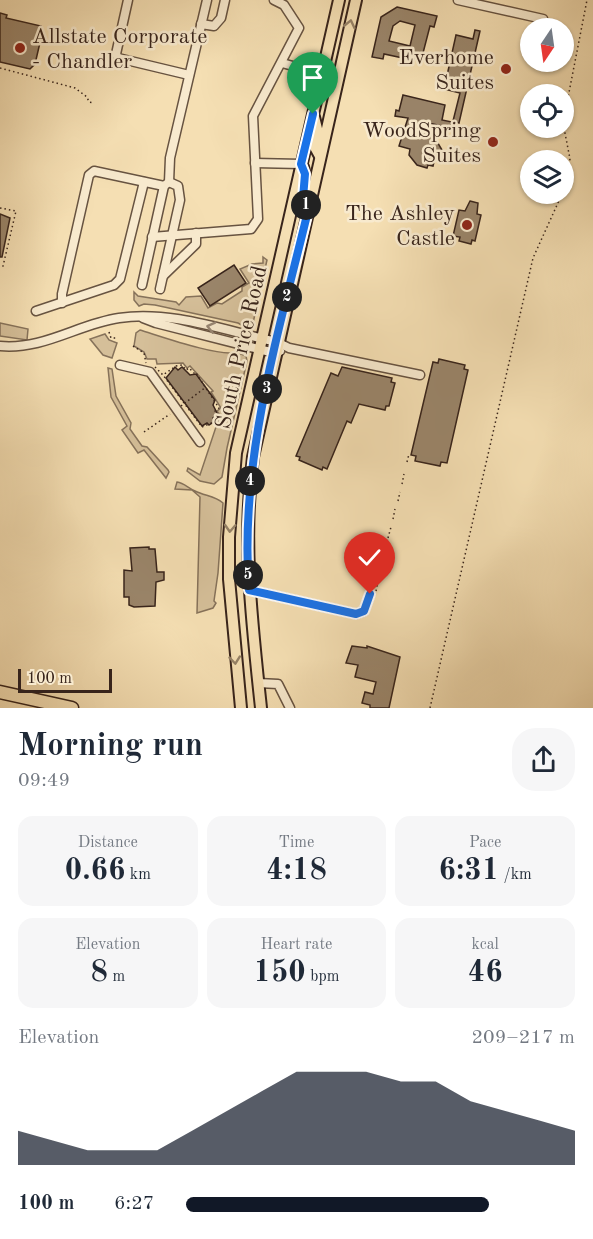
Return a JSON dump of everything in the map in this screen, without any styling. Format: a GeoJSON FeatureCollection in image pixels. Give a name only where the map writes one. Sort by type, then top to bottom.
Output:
{"type":"FeatureCollection","features":[{"type":"Feature","properties":{"kind":"highway"},"geometry":{"type":"LineString","coordinates":[[0,692],[72,708]]}},
{"type":"Feature","properties":{"kind":"main road","name":"South Price Road"},"geometry":{"type":"LineString","coordinates":[[241,708],[230,605],[230,528],[236,453],[339,0]]}},
{"type":"Feature","properties":{"kind":"main road","name":"South Price Road"},"geometry":{"type":"LineString","coordinates":[[261,708],[249,590],[246,533],[250,479],[256,435],[356,0]]}},
{"type":"Feature","properties":{"kind":"main road"},"geometry":{"type":"LineString","coordinates":[[313,114],[318,134],[315,147],[320,157]]}},
{"type":"Feature","properties":{"kind":"main road"},"geometry":{"type":"LineString","coordinates":[[301,164],[305,174],[303,198],[308,211]]}},
{"type":"Feature","properties":{"kind":"street"},"geometry":{"type":"LineString","coordinates":[[128,0],[116,54],[118,58],[189,75]]}},
{"type":"Feature","properties":{"kind":"street"},"geometry":{"type":"LineString","coordinates":[[142,285],[207,0]]}},
{"type":"Feature","properties":{"kind":"street"},"geometry":{"type":"LineString","coordinates":[[201,24],[214,26],[221,18],[225,0]]}},
{"type":"Feature","properties":{"kind":"street"},"geometry":{"type":"LineString","coordinates":[[152,237],[251,229],[258,219],[253,116],[299,28],[284,5],[274,0]]}},
{"type":"Feature","properties":{"kind":"street"},"geometry":{"type":"LineString","coordinates":[[458,0],[539,18]]}},
{"type":"Feature","properties":{"kind":"street"},"geometry":{"type":"LineString","coordinates":[[282,63],[322,74]]}},
{"type":"Feature","properties":{"kind":"street"},"geometry":{"type":"LineString","coordinates":[[255,163],[301,164]]}},
{"type":"Feature","properties":{"kind":"street"},"geometry":{"type":"LineString","coordinates":[[62,303],[62,294],[90,175],[94,171],[144,182],[178,186],[180,200],[160,289]]}},
{"type":"Feature","properties":{"kind":"street"},"geometry":{"type":"LineString","coordinates":[[36,311],[114,285],[120,279],[144,182]]}},
{"type":"Feature","properties":{"kind":"street"},"geometry":{"type":"LineString","coordinates":[[163,276],[196,244],[196,233]]}},
{"type":"Feature","properties":{"kind":"street"},"geometry":{"type":"LineString","coordinates":[[0,346],[20,348],[44,343],[107,320],[158,315],[276,348],[289,348],[420,375]]}},
{"type":"Feature","properties":{"kind":"street"},"geometry":{"type":"LineString","coordinates":[[120,364],[150,372],[181,406],[200,442]]}},
{"type":"Feature","properties":{"kind":"street"},"geometry":{"type":"LineString","coordinates":[[249,590],[356,614],[364,611],[373,593]]}},
{"type":"Feature","properties":{"kind":"street"},"geometry":{"type":"LineString","coordinates":[[258,683],[278,684],[290,708]]}},
{"type":"Feature","properties":{"kind":"path"},"geometry":{"type":"LineString","coordinates":[[571,84],[587,0]]}},
{"type":"Feature","properties":{"kind":"path"},"geometry":{"type":"LineString","coordinates":[[0,68],[75,88],[94,104]]}},
{"type":"Feature","properties":{"kind":"path"},"geometry":{"type":"LineString","coordinates":[[430,708],[530,269],[558,204]]}},
{"type":"Feature","properties":{"kind":"path"},"geometry":{"type":"LineString","coordinates":[[0,208],[16,212],[3,266],[0,266]]}},
{"type":"Feature","properties":{"kind":"path"},"geometry":{"type":"LineString","coordinates":[[109,332],[111,338],[118,338]]}},
{"type":"Feature","properties":{"kind":"path"},"geometry":{"type":"LineString","coordinates":[[133,346],[144,353],[146,364],[158,367],[181,406],[202,428],[216,421],[219,415],[215,411],[219,408],[196,373],[189,368],[186,370],[182,365],[176,366],[163,375]]}},
{"type":"Feature","properties":{"kind":"path"},"geometry":{"type":"LineString","coordinates":[[144,432],[206,386]]}},
{"type":"Feature","properties":{"kind":"path"},"geometry":{"type":"LineString","coordinates":[[407,462],[409,454]]}},
{"type":"Feature","properties":{"kind":"path"},"geometry":{"type":"LineString","coordinates":[[402,484],[404,474]]}},
{"type":"Feature","properties":{"kind":"path"},"geometry":{"type":"LineString","coordinates":[[398,501],[400,492]]}},
{"type":"Feature","properties":{"kind":"path"},"geometry":{"type":"LineString","coordinates":[[393,519],[395,509]]}},
{"type":"Feature","properties":{"kind":"path"},"geometry":{"type":"LineString","coordinates":[[388,538],[391,527]]}},
{"type":"Feature","properties":{"kind":"path"},"geometry":{"type":"LineString","coordinates":[[384,556],[387,546]]}},
{"type":"Feature","properties":{"kind":"path"},"geometry":{"type":"LineString","coordinates":[[380,573],[382,563]]}},
{"type":"Feature","properties":{"kind":"path"},"geometry":{"type":"LineString","coordinates":[[373,593],[378,581]]}},
{"type":"Feature","properties":{"kind":"shaded area"},"geometry":{"type":"Polygon","coordinates":[[[263,257],[267,260],[253,323],[247,328],[238,323],[155,305],[139,306],[134,300],[134,292],[138,296],[176,302],[179,305],[186,297],[201,296],[208,308],[217,303],[222,304],[242,291],[242,287],[249,283],[240,269],[252,264],[263,263],[263,257]]]}},
{"type":"Feature","properties":{"kind":"shaded area"},"geometry":{"type":"Polygon","coordinates":[[[0,323],[28,329],[27,340],[0,336],[0,323]]]}},
{"type":"Feature","properties":{"kind":"shaded area"},"geometry":{"type":"Polygon","coordinates":[[[140,330],[204,349],[236,352],[246,356],[247,361],[222,477],[214,484],[200,481],[187,471],[188,468],[200,475],[220,415],[217,411],[221,408],[211,392],[213,391],[190,366],[187,368],[183,363],[157,364],[156,359],[147,359],[144,352],[134,346],[136,333],[140,330]]]}},
{"type":"Feature","properties":{"kind":"shaded area"},"geometry":{"type":"Polygon","coordinates":[[[105,334],[109,340],[117,343],[112,358],[103,355],[90,339],[105,334]]]}},
{"type":"Feature","properties":{"kind":"shaded area"},"geometry":{"type":"Polygon","coordinates":[[[108,368],[112,369],[116,396],[131,423],[130,429],[142,446],[147,447],[168,470],[166,478],[144,450],[138,453],[122,430],[127,426],[111,397],[108,368]]]}},
{"type":"Feature","properties":{"kind":"shaded area"},"geometry":{"type":"Polygon","coordinates":[[[177,482],[223,503],[214,601],[216,603],[213,608],[197,613],[200,497],[192,490],[175,489],[177,482]]]}},
{"type":"Feature","properties":{"kind":"building"},"geometry":{"type":"Polygon","coordinates":[[[397,7],[437,16],[434,27],[430,26],[423,53],[412,60],[384,54],[383,59],[372,57],[381,17],[397,7]],[[400,21],[393,26],[389,41],[410,46],[415,25],[400,21]]]}},
{"type":"Feature","properties":{"kind":"building","name":"Allstate Corporate - Chandler"},"geometry":{"type":"Polygon","coordinates":[[[0,13],[7,15],[6,18],[41,26],[42,34],[35,64],[30,69],[0,62],[0,13]]]}},
{"type":"Feature","properties":{"kind":"building"},"geometry":{"type":"Polygon","coordinates":[[[475,30],[480,31],[459,123],[453,121],[460,93],[444,89],[456,35],[473,39],[475,30]]]}},
{"type":"Feature","properties":{"kind":"building"},"geometry":{"type":"Polygon","coordinates":[[[403,95],[445,105],[442,120],[452,122],[451,128],[424,122],[437,136],[436,140],[442,150],[436,153],[433,166],[428,165],[427,168],[417,165],[409,155],[410,149],[399,146],[408,118],[395,116],[396,110],[399,111],[403,95]]]}},
{"type":"Feature","properties":{"kind":"building","name":"The Ashley Castle"},"geometry":{"type":"Polygon","coordinates":[[[470,201],[478,203],[477,214],[481,215],[475,241],[472,240],[471,244],[459,241],[460,237],[453,236],[459,210],[465,211],[470,201]]]}},
{"type":"Feature","properties":{"kind":"building"},"geometry":{"type":"Polygon","coordinates":[[[0,214],[10,218],[2,257],[0,257],[0,214]]]}},
{"type":"Feature","properties":{"kind":"building"},"geometry":{"type":"Polygon","coordinates":[[[234,265],[246,283],[210,306],[198,288],[234,265]]]}},
{"type":"Feature","properties":{"kind":"building"},"geometry":{"type":"Polygon","coordinates":[[[439,359],[465,365],[464,369],[468,370],[447,463],[441,462],[440,466],[415,461],[416,456],[411,455],[433,362],[438,363],[439,359]]]}},
{"type":"Feature","properties":{"kind":"building"},"geometry":{"type":"Polygon","coordinates":[[[175,367],[178,370],[182,367],[190,375],[196,374],[215,400],[213,405],[218,415],[209,425],[207,423],[202,426],[166,378],[175,367]]]}},
{"type":"Feature","properties":{"kind":"building"},"geometry":{"type":"Polygon","coordinates":[[[342,367],[392,378],[391,382],[395,383],[389,406],[386,406],[385,410],[359,404],[351,423],[347,421],[327,469],[323,467],[322,470],[299,460],[300,457],[296,456],[331,373],[338,376],[342,367]]]}},
{"type":"Feature","properties":{"kind":"building"},"geometry":{"type":"Polygon","coordinates":[[[149,547],[149,549],[155,549],[157,572],[164,572],[164,580],[156,582],[155,606],[134,607],[129,605],[129,597],[124,597],[124,570],[132,571],[130,548],[149,547]]]}},
{"type":"Feature","properties":{"kind":"building"},"geometry":{"type":"Polygon","coordinates":[[[352,646],[367,648],[367,646],[400,657],[389,708],[370,708],[370,705],[362,703],[365,692],[373,694],[376,682],[355,677],[358,665],[346,663],[352,646]]]}},
{"type":"Feature","properties":{"kind":"place","name":"Allstate Corporate - Chandler"},"geometry":{"type":"Point","coordinates":[20,48]}},
{"type":"Feature","properties":{"kind":"place","name":"Everhome Suites"},"geometry":{"type":"Point","coordinates":[506,69]}},
{"type":"Feature","properties":{"kind":"place","name":"WoodSpring Suites"},"geometry":{"type":"Point","coordinates":[493,142]}},
{"type":"Feature","properties":{"kind":"place","name":"The Ashley Castle"},"geometry":{"type":"Point","coordinates":[467,225]}},
{"type":"Feature","properties":{"kind":"route"},"geometry":{"type":"LineString","coordinates":[[313,114],[301,164],[305,174],[303,198],[308,211],[256,435],[250,479],[246,533],[249,590],[356,614],[364,611],[370,594]]}}]}
